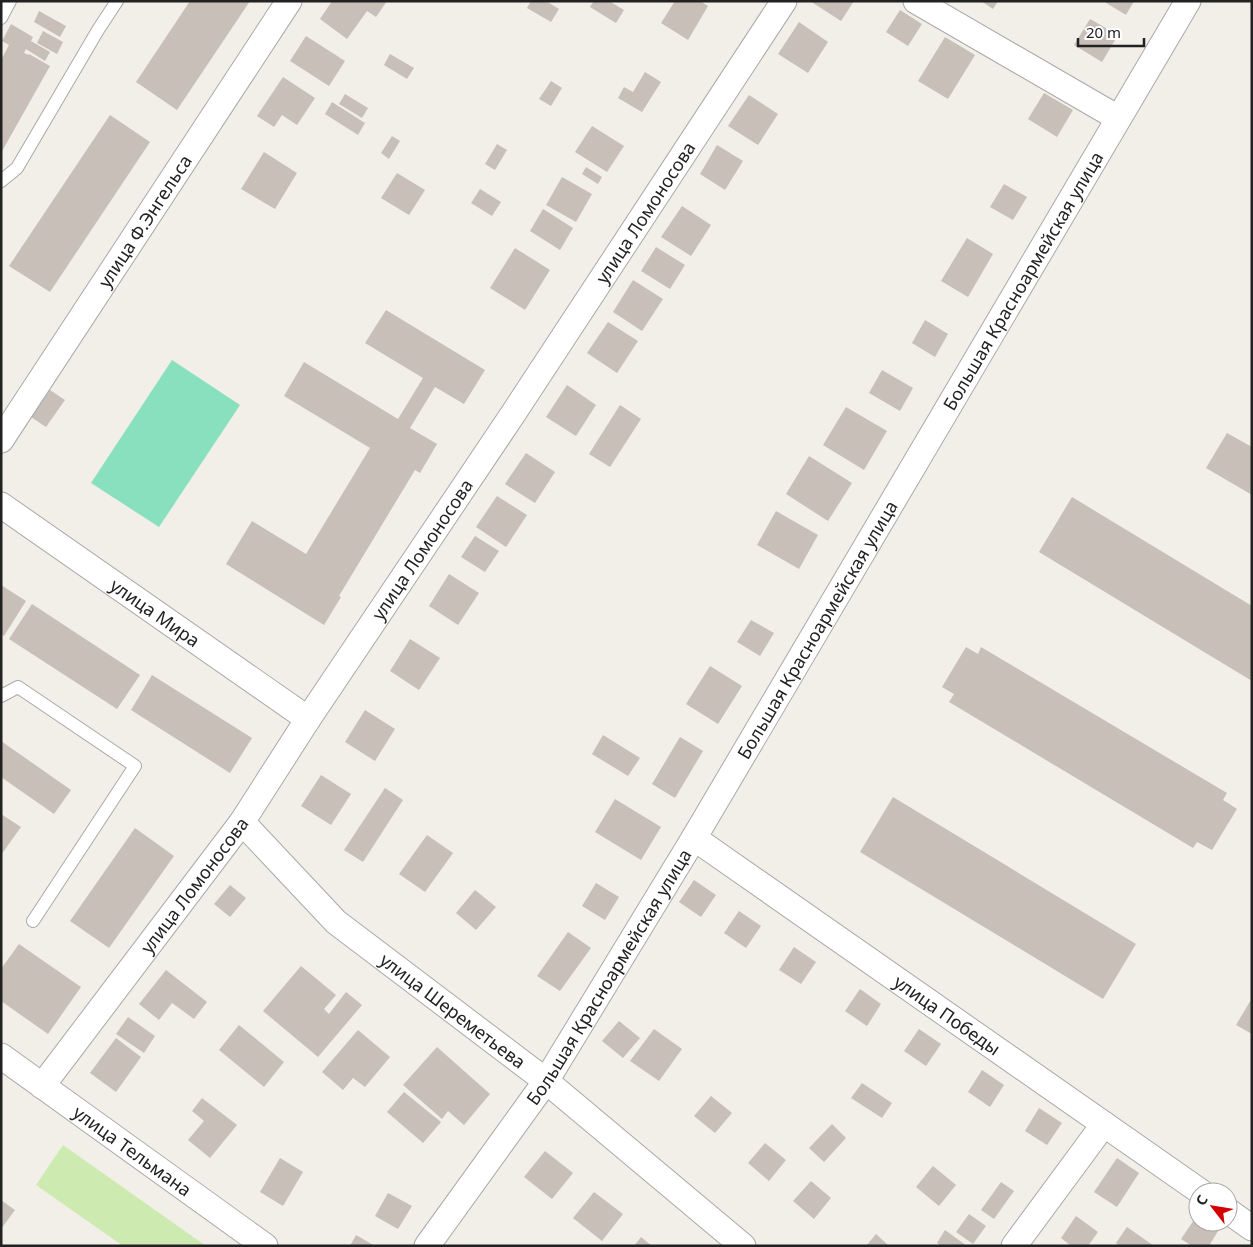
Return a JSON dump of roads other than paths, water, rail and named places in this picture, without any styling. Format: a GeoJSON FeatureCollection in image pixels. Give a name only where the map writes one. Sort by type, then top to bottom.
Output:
{"type":"FeatureCollection","features":[{"type":"Feature","properties":{"kind":"street","name":"улица Ф.Энгельса"},"geometry":{"type":"LineString","coordinates":[[1,440],[289,1]]}},
{"type":"Feature","properties":{"kind":"street","name":"улица Ломоносова"},"geometry":{"type":"LineString","coordinates":[[42,1086],[242,822],[308,719],[518,406],[784,1]]}},
{"type":"Feature","properties":{"kind":"street"},"geometry":{"type":"LineString","coordinates":[[916,1],[1118,118]]}},
{"type":"Feature","properties":{"kind":"street","name":"Большая Красноармейская улица"},"geometry":{"type":"LineString","coordinates":[[427,1246],[546,1080],[694,838],[1188,1]]}},
{"type":"Feature","properties":{"kind":"street","name":"улица Мира"},"geometry":{"type":"LineString","coordinates":[[1,505],[308,719]]}},
{"type":"Feature","properties":{"kind":"street","name":"улица Шереметьева"},"geometry":{"type":"LineString","coordinates":[[242,822],[336,922],[546,1080],[743,1246]]}},
{"type":"Feature","properties":{"kind":"street","name":"улица Победы"},"geometry":{"type":"LineString","coordinates":[[694,838],[1188,1183]]}},
{"type":"Feature","properties":{"kind":"street","name":"улица Тельмана"},"geometry":{"type":"LineString","coordinates":[[1,1056],[265,1246]]}},
{"type":"Feature","properties":{"kind":"street"},"geometry":{"type":"LineString","coordinates":[[1014,1246],[1104,1124]]}},
{"type":"Feature","properties":{"kind":"street"},"geometry":{"type":"LineString","coordinates":[[1238,1218],[1252,1228]]}},
{"type":"Feature","properties":{"kind":"lane"},"geometry":{"type":"LineString","coordinates":[[1,18],[10,1]]}},
{"type":"Feature","properties":{"kind":"lane"},"geometry":{"type":"LineString","coordinates":[[1,181],[17,168],[117,1]]}},
{"type":"Feature","properties":{"kind":"lane"},"geometry":{"type":"LineString","coordinates":[[1,696],[18,688],[135,766],[33,921]]}}]}
